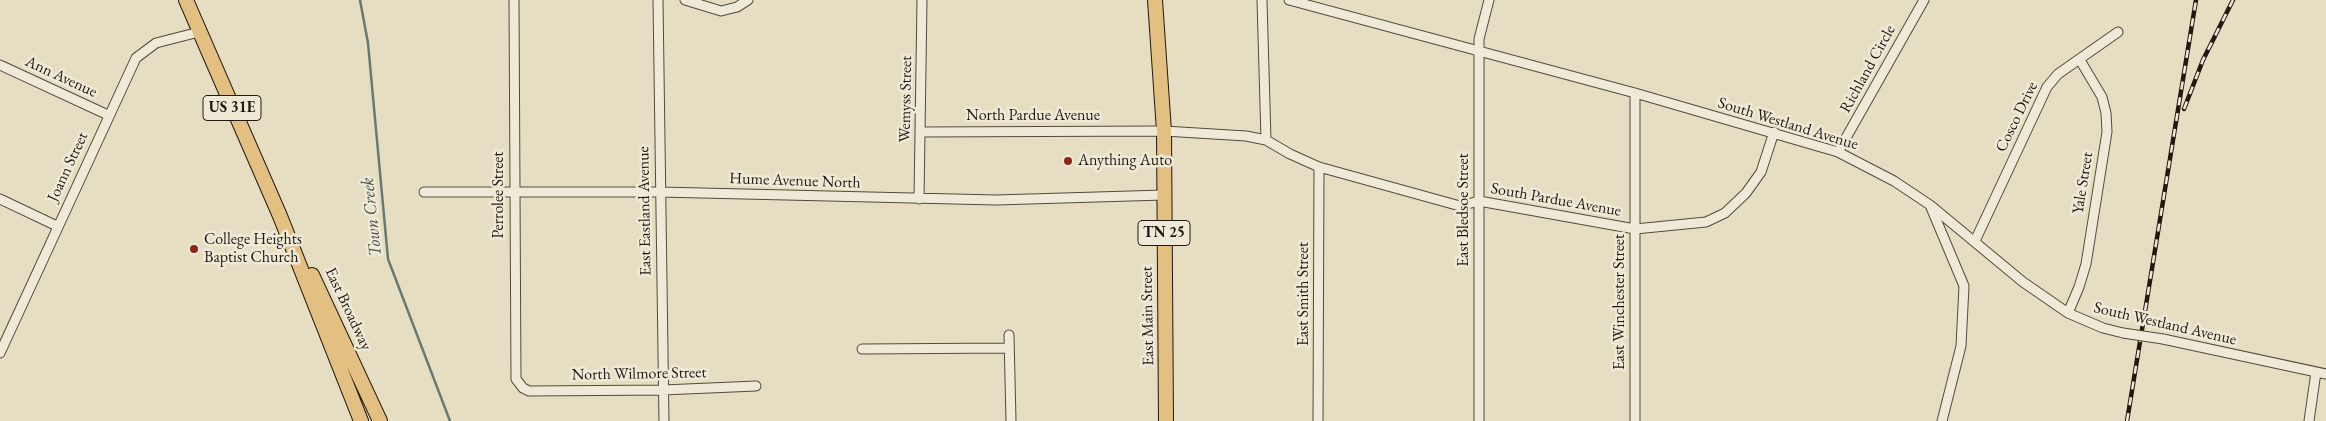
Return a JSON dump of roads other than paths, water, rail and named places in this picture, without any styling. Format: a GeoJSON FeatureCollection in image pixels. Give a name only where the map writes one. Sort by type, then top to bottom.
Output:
{"type":"FeatureCollection","features":[{"type":"Feature","properties":{"kind":"main road","name":"East Broadway"},"geometry":{"type":"LineString","coordinates":[[186,0],[280,216],[380,421]]}},
{"type":"Feature","properties":{"kind":"main road","name":"East Main Street"},"geometry":{"type":"LineString","coordinates":[[1155,0],[1164,131],[1166,421]]}},
{"type":"Feature","properties":{"kind":"main road","name":"East Broadway"},"geometry":{"type":"LineString","coordinates":[[292,238],[361,421]]}},
{"type":"Feature","properties":{"kind":"street","name":"Perrolee Street"},"geometry":{"type":"LineString","coordinates":[[514,0],[516,379],[523,388]]}},
{"type":"Feature","properties":{"kind":"street","name":"East Eastland Avenue"},"geometry":{"type":"LineString","coordinates":[[658,0],[664,421]]}},
{"type":"Feature","properties":{"kind":"street"},"geometry":{"type":"LineString","coordinates":[[685,0],[721,11],[748,0]]}},
{"type":"Feature","properties":{"kind":"street","name":"Wemyss Street"},"geometry":{"type":"LineString","coordinates":[[920,199],[922,0]]}},
{"type":"Feature","properties":{"kind":"street"},"geometry":{"type":"LineString","coordinates":[[1262,0],[1266,140]]}},
{"type":"Feature","properties":{"kind":"street","name":"South Westland Avenue"},"geometry":{"type":"LineString","coordinates":[[1289,0],[1774,132],[1838,152],[1894,180],[1930,205],[2023,282],[2068,313],[2103,328],[2123,333],[2163,339],[2321,373]]}},
{"type":"Feature","properties":{"kind":"street","name":"East Bledsoe Street"},"geometry":{"type":"LineString","coordinates":[[1479,421],[1479,39],[1489,0]]}},
{"type":"Feature","properties":{"kind":"street","name":"Richland Circle"},"geometry":{"type":"LineString","coordinates":[[1838,152],[1924,0]]}},
{"type":"Feature","properties":{"kind":"street","name":"Joann Street"},"geometry":{"type":"LineString","coordinates":[[0,353],[108,115],[136,58],[156,44],[199,32]]}},
{"type":"Feature","properties":{"kind":"street","name":"Cosco Drive"},"geometry":{"type":"LineString","coordinates":[[1975,241],[2047,87],[2058,74],[2118,32]]}},
{"type":"Feature","properties":{"kind":"street","name":"Yale Street"},"geometry":{"type":"LineString","coordinates":[[2068,313],[2086,264],[2107,132],[2106,113],[2102,97],[2080,60]]}},
{"type":"Feature","properties":{"kind":"street","name":"Ann Avenue"},"geometry":{"type":"LineString","coordinates":[[0,65],[108,115]]}},
{"type":"Feature","properties":{"kind":"street","name":"East Winchester Street"},"geometry":{"type":"LineString","coordinates":[[1635,94],[1635,421]]}},
{"type":"Feature","properties":{"kind":"street","name":"North Pardue Avenue"},"geometry":{"type":"LineString","coordinates":[[921,132],[1146,131]]}},
{"type":"Feature","properties":{"kind":"street","name":"South Pardue Avenue"},"geometry":{"type":"LineString","coordinates":[[1146,131],[1246,136],[1266,140],[1290,154],[1319,166],[1460,206],[1479,201],[1635,229],[1706,222],[1725,213],[1746,193],[1761,172],[1774,132]]}},
{"type":"Feature","properties":{"kind":"street","name":"East Smith Street"},"geometry":{"type":"LineString","coordinates":[[1318,421],[1319,166]]}},
{"type":"Feature","properties":{"kind":"street","name":"Hume Avenue North"},"geometry":{"type":"LineString","coordinates":[[424,192],[660,192],[920,199],[1081,199],[1164,195]]}},
{"type":"Feature","properties":{"kind":"street"},"geometry":{"type":"LineString","coordinates":[[0,199],[57,226]]}},
{"type":"Feature","properties":{"kind":"street"},"geometry":{"type":"LineString","coordinates":[[1930,205],[1964,286],[1960,346],[1942,421]]}},
{"type":"Feature","properties":{"kind":"street"},"geometry":{"type":"LineString","coordinates":[[1009,335],[1011,421]]}},
{"type":"Feature","properties":{"kind":"street"},"geometry":{"type":"LineString","coordinates":[[862,349],[1009,348]]}},
{"type":"Feature","properties":{"kind":"street"},"geometry":{"type":"LineString","coordinates":[[2309,421],[2321,373]]}},
{"type":"Feature","properties":{"kind":"street","name":"North Wilmore Street"},"geometry":{"type":"LineString","coordinates":[[523,388],[529,391],[663,390],[756,386]]}},
{"type":"Feature","properties":{"kind":"waterway","name":"Town Creek"},"geometry":{"type":"LineString","coordinates":[[360,0],[368,43],[388,259],[450,421]]}},
{"type":"Feature","properties":{"kind":"railway"},"geometry":{"type":"LineString","coordinates":[[2127,421],[2196,0]]}},
{"type":"Feature","properties":{"kind":"railway"},"geometry":{"type":"LineString","coordinates":[[2184,109],[2203,60],[2233,0]]}},
{"type":"Feature","properties":{"kind":"place","name":"Anything Auto"},"geometry":{"type":"Point","coordinates":[1068,161]}},
{"type":"Feature","properties":{"kind":"place","name":"College Heights Baptist Church"},"geometry":{"type":"Point","coordinates":[194,249]}}]}
